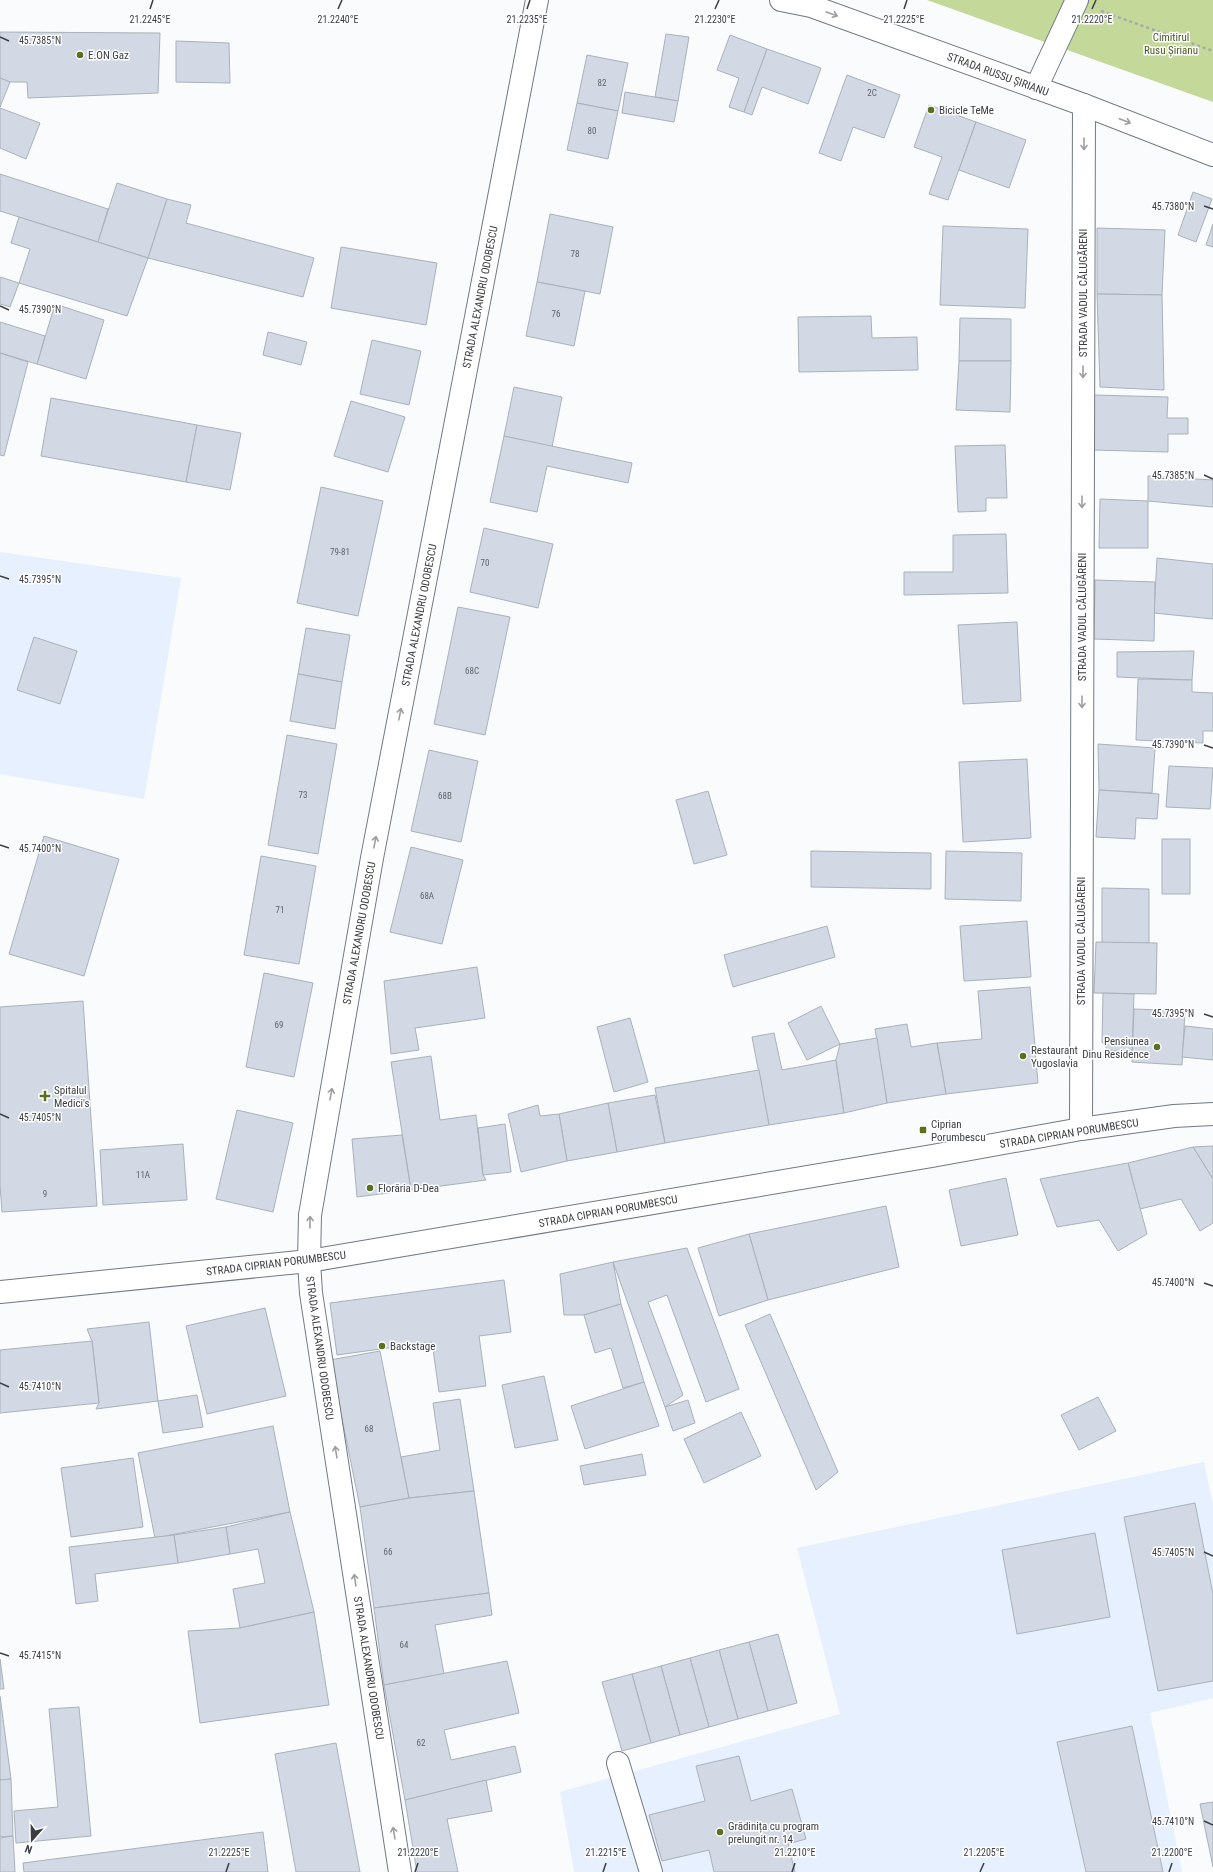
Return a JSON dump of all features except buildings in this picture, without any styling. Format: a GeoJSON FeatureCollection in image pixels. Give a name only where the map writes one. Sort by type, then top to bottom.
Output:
{"type":"FeatureCollection","features":[{"type":"Feature","properties":{"kind":"street","name":"STRADA ALEXANDRU ODOBESCU"},"geometry":{"type":"LineString","coordinates":[[400,1872],[311,1293],[309,1261],[310,1215],[372,858],[537,0]]}},
{"type":"Feature","properties":{"kind":"street","name":"STRADA RUSSU ȘIRIANU"},"geometry":{"type":"LineString","coordinates":[[781,0],[811,6],[1084,105],[1213,155]]}},
{"type":"Feature","properties":{"kind":"street"},"geometry":{"type":"LineString","coordinates":[[1036,88],[1086,4]]}},
{"type":"Feature","properties":{"kind":"street","name":"STRADA VADUL CĂLUGĂRENI"},"geometry":{"type":"LineString","coordinates":[[1081,1129],[1084,105]]}},
{"type":"Feature","properties":{"kind":"street","name":"STRADA CIPRIAN PORUMBESCU"},"geometry":{"type":"LineString","coordinates":[[0,1292],[309,1261],[932,1156],[1081,1129],[1174,1116],[1213,1114]]}},
{"type":"Feature","properties":{"kind":"street"},"geometry":{"type":"LineString","coordinates":[[618,1763],[651,1872]]}},
{"type":"Feature","properties":{"kind":"path"},"geometry":{"type":"LineString","coordinates":[[1086,4],[1102,12],[1213,51]]}},
{"type":"Feature","properties":{"kind":"shaded area"},"geometry":{"type":"Polygon","coordinates":[[[0,552],[181,578],[144,799],[0,774],[0,552]]]}},
{"type":"Feature","properties":{"kind":"shaded area"},"geometry":{"type":"Polygon","coordinates":[[[1204,1462],[1213,1505],[1213,1698],[1150,1713],[1182,1872],[574,1872],[560,1792],[840,1714],[797,1548],[1204,1462]]]}},
{"type":"Feature","properties":{"kind":"green space","name":"Cimitirul Rusu Șirianu"},"geometry":{"type":"Polygon","coordinates":[[[927,0],[1213,0],[1213,102],[927,0]]]}},
{"type":"Feature","properties":{"kind":"place","name":"E.ON Gaz"},"geometry":{"type":"Point","coordinates":[80,55]}},
{"type":"Feature","properties":{"kind":"place","name":"Bicicle TeMe"},"geometry":{"type":"Point","coordinates":[931,110]}},
{"type":"Feature","properties":{"kind":"place","name":"Pensiunea Dinu Residence"},"geometry":{"type":"Point","coordinates":[1157,1047]}},
{"type":"Feature","properties":{"kind":"place","name":"Restaurant Yugoslavia"},"geometry":{"type":"Point","coordinates":[1023,1056]}},
{"type":"Feature","properties":{"kind":"place","name":"Spitalul Medici's"},"geometry":{"type":"Point","coordinates":[45,1096]}},
{"type":"Feature","properties":{"kind":"place","name":"Ciprian Porumbescu"},"geometry":{"type":"Point","coordinates":[923,1130]}},
{"type":"Feature","properties":{"kind":"place","name":"Florăria D-Dea"},"geometry":{"type":"Point","coordinates":[370,1188]}},
{"type":"Feature","properties":{"kind":"place","name":"Backstage"},"geometry":{"type":"Point","coordinates":[382,1346]}},
{"type":"Feature","properties":{"kind":"place","name":"Grădinița cu program prelungit nr. 14"},"geometry":{"type":"Point","coordinates":[720,1832]}}]}
